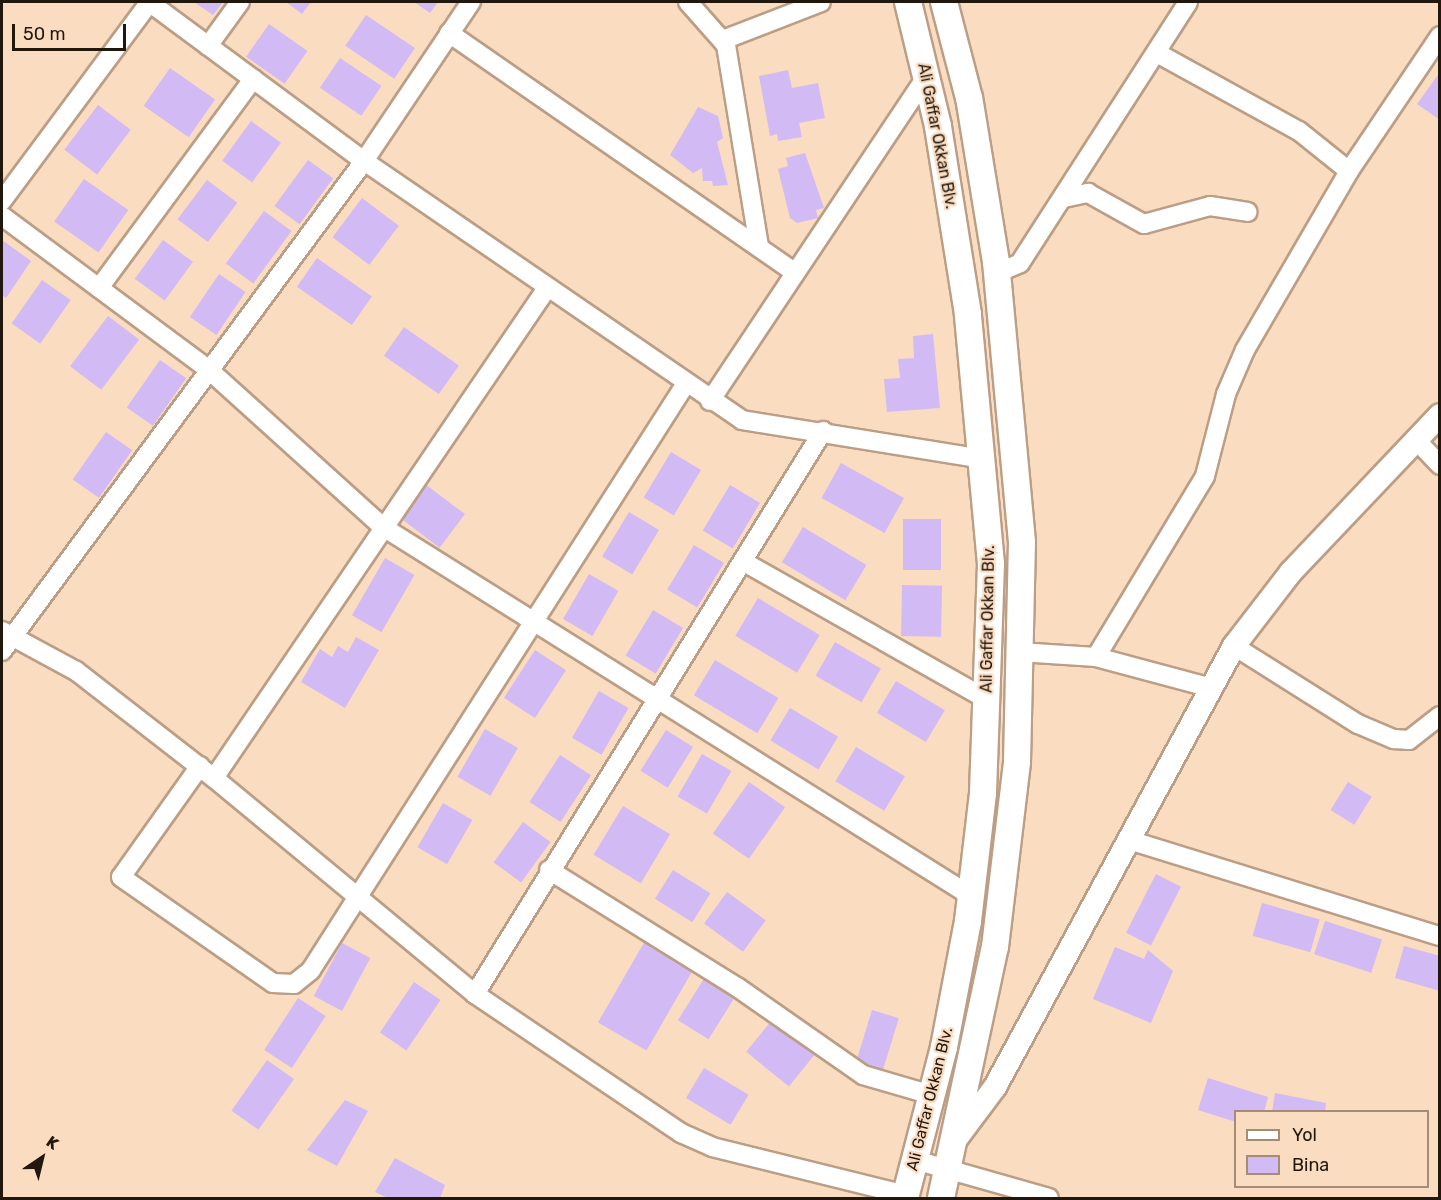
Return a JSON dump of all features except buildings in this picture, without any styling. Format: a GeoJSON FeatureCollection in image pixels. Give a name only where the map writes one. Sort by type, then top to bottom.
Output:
{"type":"FeatureCollection","features":[{"type":"Feature","properties":{"kind":"main road","name":"Ali Gaffar Okkan Blv."},"geometry":{"type":"LineString","coordinates":[[905,1197],[932,1095],[971,896],[983,793],[991,564],[968,314],[927,76],[908,2]]}},
{"type":"Feature","properties":{"kind":"main road","name":"Ali Gaffar Okkan Blv."},"geometry":{"type":"LineString","coordinates":[[941,1198],[995,947],[1017,762],[1022,542],[997,273],[969,98],[944,2]]}},
{"type":"Feature","properties":{"kind":"street"},"geometry":{"type":"LineString","coordinates":[[2,201],[149,2],[364,161],[685,385],[742,420],[823,431],[983,459]]}},
{"type":"Feature","properties":{"kind":"street"},"geometry":{"type":"LineString","coordinates":[[208,46],[240,2]]}},
{"type":"Feature","properties":{"kind":"street"},"geometry":{"type":"LineString","coordinates":[[471,2],[364,161],[5,639],[76,671],[200,766],[476,994],[712,1147],[905,1197]]}},
{"type":"Feature","properties":{"kind":"street"},"geometry":{"type":"LineString","coordinates":[[688,2],[723,40],[759,247]]}},
{"type":"Feature","properties":{"kind":"street"},"geometry":{"type":"LineString","coordinates":[[723,40],[821,2]]}},
{"type":"Feature","properties":{"kind":"street"},"geometry":{"type":"LineString","coordinates":[[997,273],[1020,263],[1064,198],[1188,2]]}},
{"type":"Feature","properties":{"kind":"street"},"geometry":{"type":"LineString","coordinates":[[449,33],[795,273]]}},
{"type":"Feature","properties":{"kind":"street"},"geometry":{"type":"LineString","coordinates":[[1096,657],[1205,476],[1226,394],[1245,350],[1349,171],[1440,36]]}},
{"type":"Feature","properties":{"kind":"street"},"geometry":{"type":"LineString","coordinates":[[1157,53],[1299,131],[1349,171]]}},
{"type":"Feature","properties":{"kind":"street"},"geometry":{"type":"LineString","coordinates":[[710,401],[927,76]]}},
{"type":"Feature","properties":{"kind":"street"},"geometry":{"type":"LineString","coordinates":[[99,288],[253,80]]}},
{"type":"Feature","properties":{"kind":"street"},"geometry":{"type":"LineString","coordinates":[[1064,198],[1088,193],[1144,224],[1210,206],[1248,212]]}},
{"type":"Feature","properties":{"kind":"street"},"geometry":{"type":"LineString","coordinates":[[2,216],[208,369],[383,527],[661,698],[971,896]]}},
{"type":"Feature","properties":{"kind":"street"},"geometry":{"type":"LineString","coordinates":[[214,778],[547,288]]}},
{"type":"Feature","properties":{"kind":"street"},"geometry":{"type":"LineString","coordinates":[[200,766],[121,877],[273,982],[285,985],[311,970],[359,897],[531,619],[685,385]]}},
{"type":"Feature","properties":{"kind":"street"},"geometry":{"type":"LineString","coordinates":[[954,1142],[995,1087],[1129,840],[1208,687],[1234,646],[1291,572],[1440,415]]}},
{"type":"Feature","properties":{"kind":"street"},"geometry":{"type":"LineString","coordinates":[[476,994],[549,870],[661,698],[823,431]]}},
{"type":"Feature","properties":{"kind":"street"},"geometry":{"type":"LineString","coordinates":[[1416,440],[1440,465]]}},
{"type":"Feature","properties":{"kind":"street"},"geometry":{"type":"LineString","coordinates":[[744,562],[986,699]]}},
{"type":"Feature","properties":{"kind":"street"},"geometry":{"type":"LineString","coordinates":[[1234,646],[1358,724],[1394,739],[1409,740],[1440,716]]}},
{"type":"Feature","properties":{"kind":"street"},"geometry":{"type":"LineString","coordinates":[[1019,652],[1096,657],[1208,687]]}},
{"type":"Feature","properties":{"kind":"street"},"geometry":{"type":"LineString","coordinates":[[1129,840],[1440,936]]}},
{"type":"Feature","properties":{"kind":"street"},"geometry":{"type":"LineString","coordinates":[[549,870],[737,987],[863,1075],[932,1095]]}},
{"type":"Feature","properties":{"kind":"street"},"geometry":{"type":"LineString","coordinates":[[915,1160],[1049,1198]]}}]}
